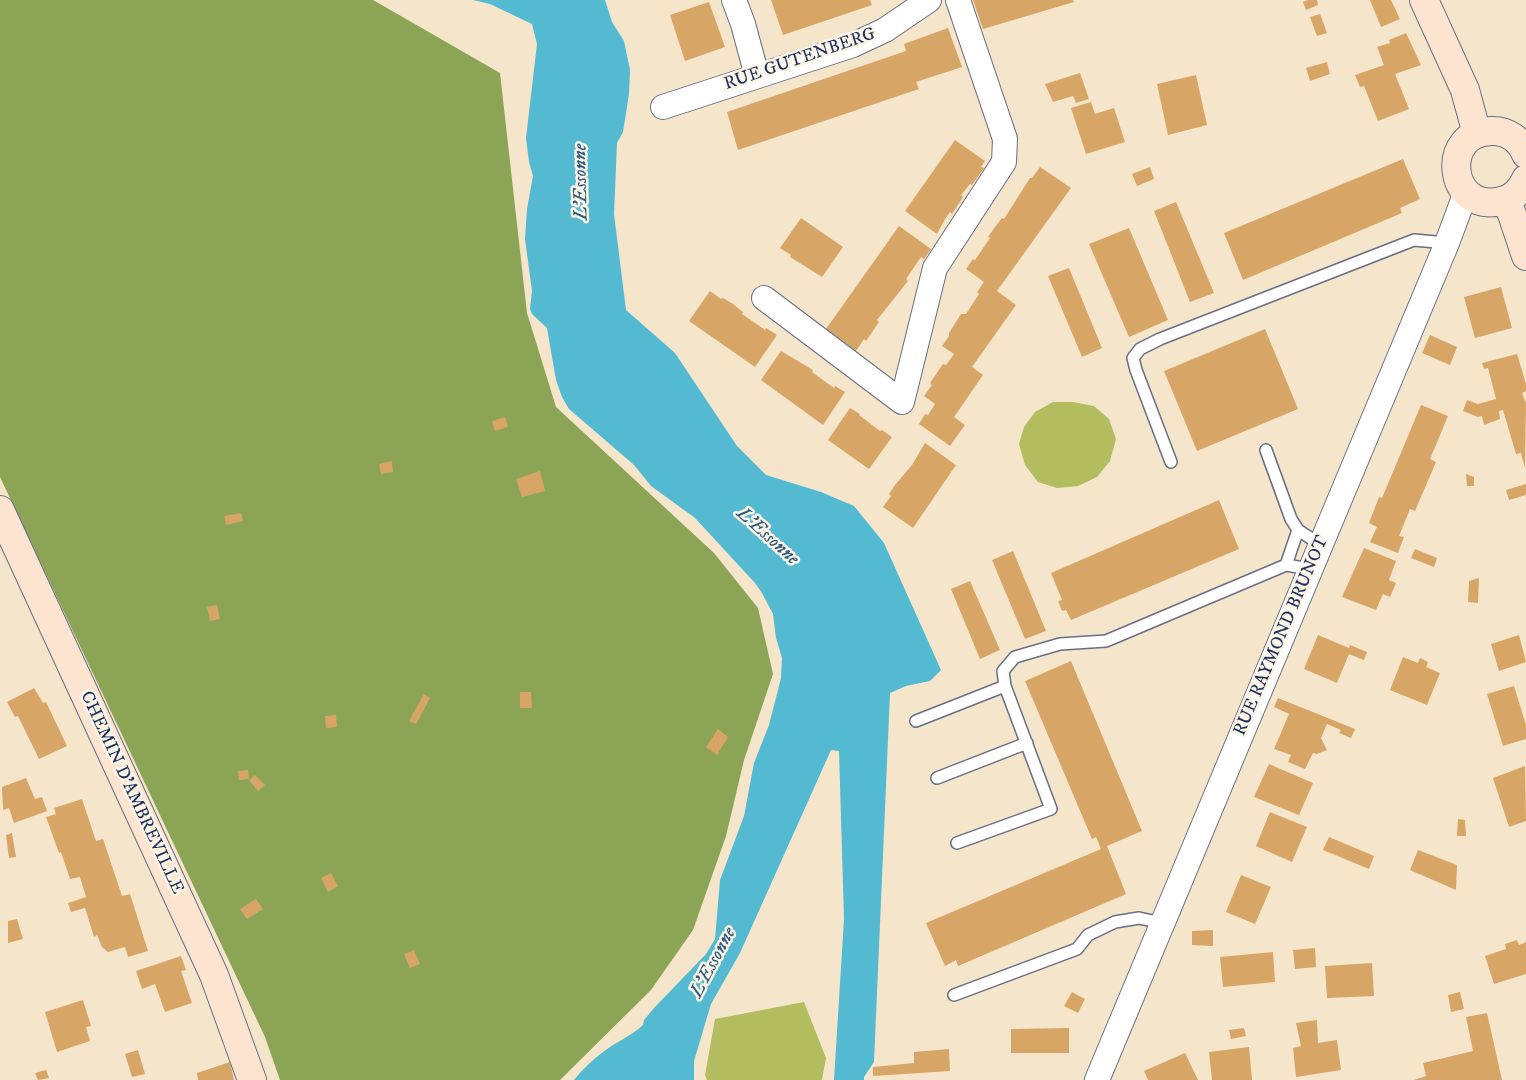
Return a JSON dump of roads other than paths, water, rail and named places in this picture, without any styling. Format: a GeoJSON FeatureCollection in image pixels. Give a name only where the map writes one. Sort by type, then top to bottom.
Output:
{"type":"FeatureCollection","features":[{"type":"Feature","properties":{"kind":"street"},"geometry":{"type":"LineString","coordinates":[[734,0],[758,76]]}},
{"type":"Feature","properties":{"kind":"street","name":"RUE GUTENBERG"},"geometry":{"type":"LineString","coordinates":[[664,107],[852,45],[885,30],[929,0]]}},
{"type":"Feature","properties":{"kind":"street"},"geometry":{"type":"LineString","coordinates":[[764,298],[902,402],[935,268],[1004,162],[1005,139],[958,0]]}},
{"type":"Feature","properties":{"kind":"street"},"geometry":{"type":"LineString","coordinates":[[1424,0],[1465,90],[1476,134]]}},
{"type":"Feature","properties":{"kind":"street"},"geometry":{"type":"LineString","coordinates":[[1526,154],[1519,142],[1510,135],[1488,130],[1476,134],[1467,140],[1460,149],[1456,160],[1456,172],[1459,182],[1466,192],[1484,202],[1495,203],[1516,194],[1526,179]]}},
{"type":"Feature","properties":{"kind":"street","name":"RUE RAYMOND BRUNOT"},"geometry":{"type":"LineString","coordinates":[[1097,1080],[1447,244],[1466,192]]}},
{"type":"Feature","properties":{"kind":"street"},"geometry":{"type":"LineString","coordinates":[[1505,200],[1512,214],[1526,256]]}},
{"type":"Feature","properties":{"kind":"street","name":"CHEMIN D'AMBREVILLE"},"geometry":{"type":"LineString","coordinates":[[0,510],[214,975],[252,1080]]}},
{"type":"Feature","properties":{"kind":"lane"},"geometry":{"type":"LineString","coordinates":[[1171,462],[1136,370],[1133,358],[1140,349],[1160,339],[1414,240],[1447,244]]}},
{"type":"Feature","properties":{"kind":"lane"},"geometry":{"type":"LineString","coordinates":[[1266,450],[1291,519],[1298,530],[1321,545]]}},
{"type":"Feature","properties":{"kind":"lane"},"geometry":{"type":"LineString","coordinates":[[1286,565],[1298,530]]}},
{"type":"Feature","properties":{"kind":"lane"},"geometry":{"type":"LineString","coordinates":[[957,843],[1051,809],[1005,686],[1003,671],[1015,657],[1060,644],[1106,641],[1286,565],[1310,570]]}},
{"type":"Feature","properties":{"kind":"lane"},"geometry":{"type":"LineString","coordinates":[[916,721],[1005,686]]}},
{"type":"Feature","properties":{"kind":"lane"},"geometry":{"type":"LineString","coordinates":[[937,778],[1027,743]]}},
{"type":"Feature","properties":{"kind":"lane"},"geometry":{"type":"LineString","coordinates":[[954,995],[1077,949],[1088,935],[1115,922],[1139,918],[1162,923]]}},
{"type":"Feature","properties":{"kind":"water","name":"L'Essonne"},"geometry":{"type":"Polygon","coordinates":[[[473,0],[605,0],[612,22],[624,41],[630,70],[629,94],[623,132],[617,143],[614,214],[626,310],[675,353],[737,446],[766,475],[821,492],[854,506],[884,543],[941,670],[930,681],[906,686],[890,693],[874,1062],[864,1080],[834,1080],[844,919],[839,751],[831,750],[740,953],[711,1004],[694,1061],[694,1080],[574,1080],[599,1055],[643,1025],[644,1020],[654,1008],[706,954],[715,939],[720,880],[744,816],[754,763],[769,725],[781,678],[782,658],[776,638],[773,614],[755,583],[695,518],[651,486],[634,465],[569,409],[562,397],[556,380],[547,328],[532,314],[530,309],[532,291],[525,239],[527,209],[533,176],[526,138],[537,44],[532,24],[490,4],[473,0]]]}}]}
